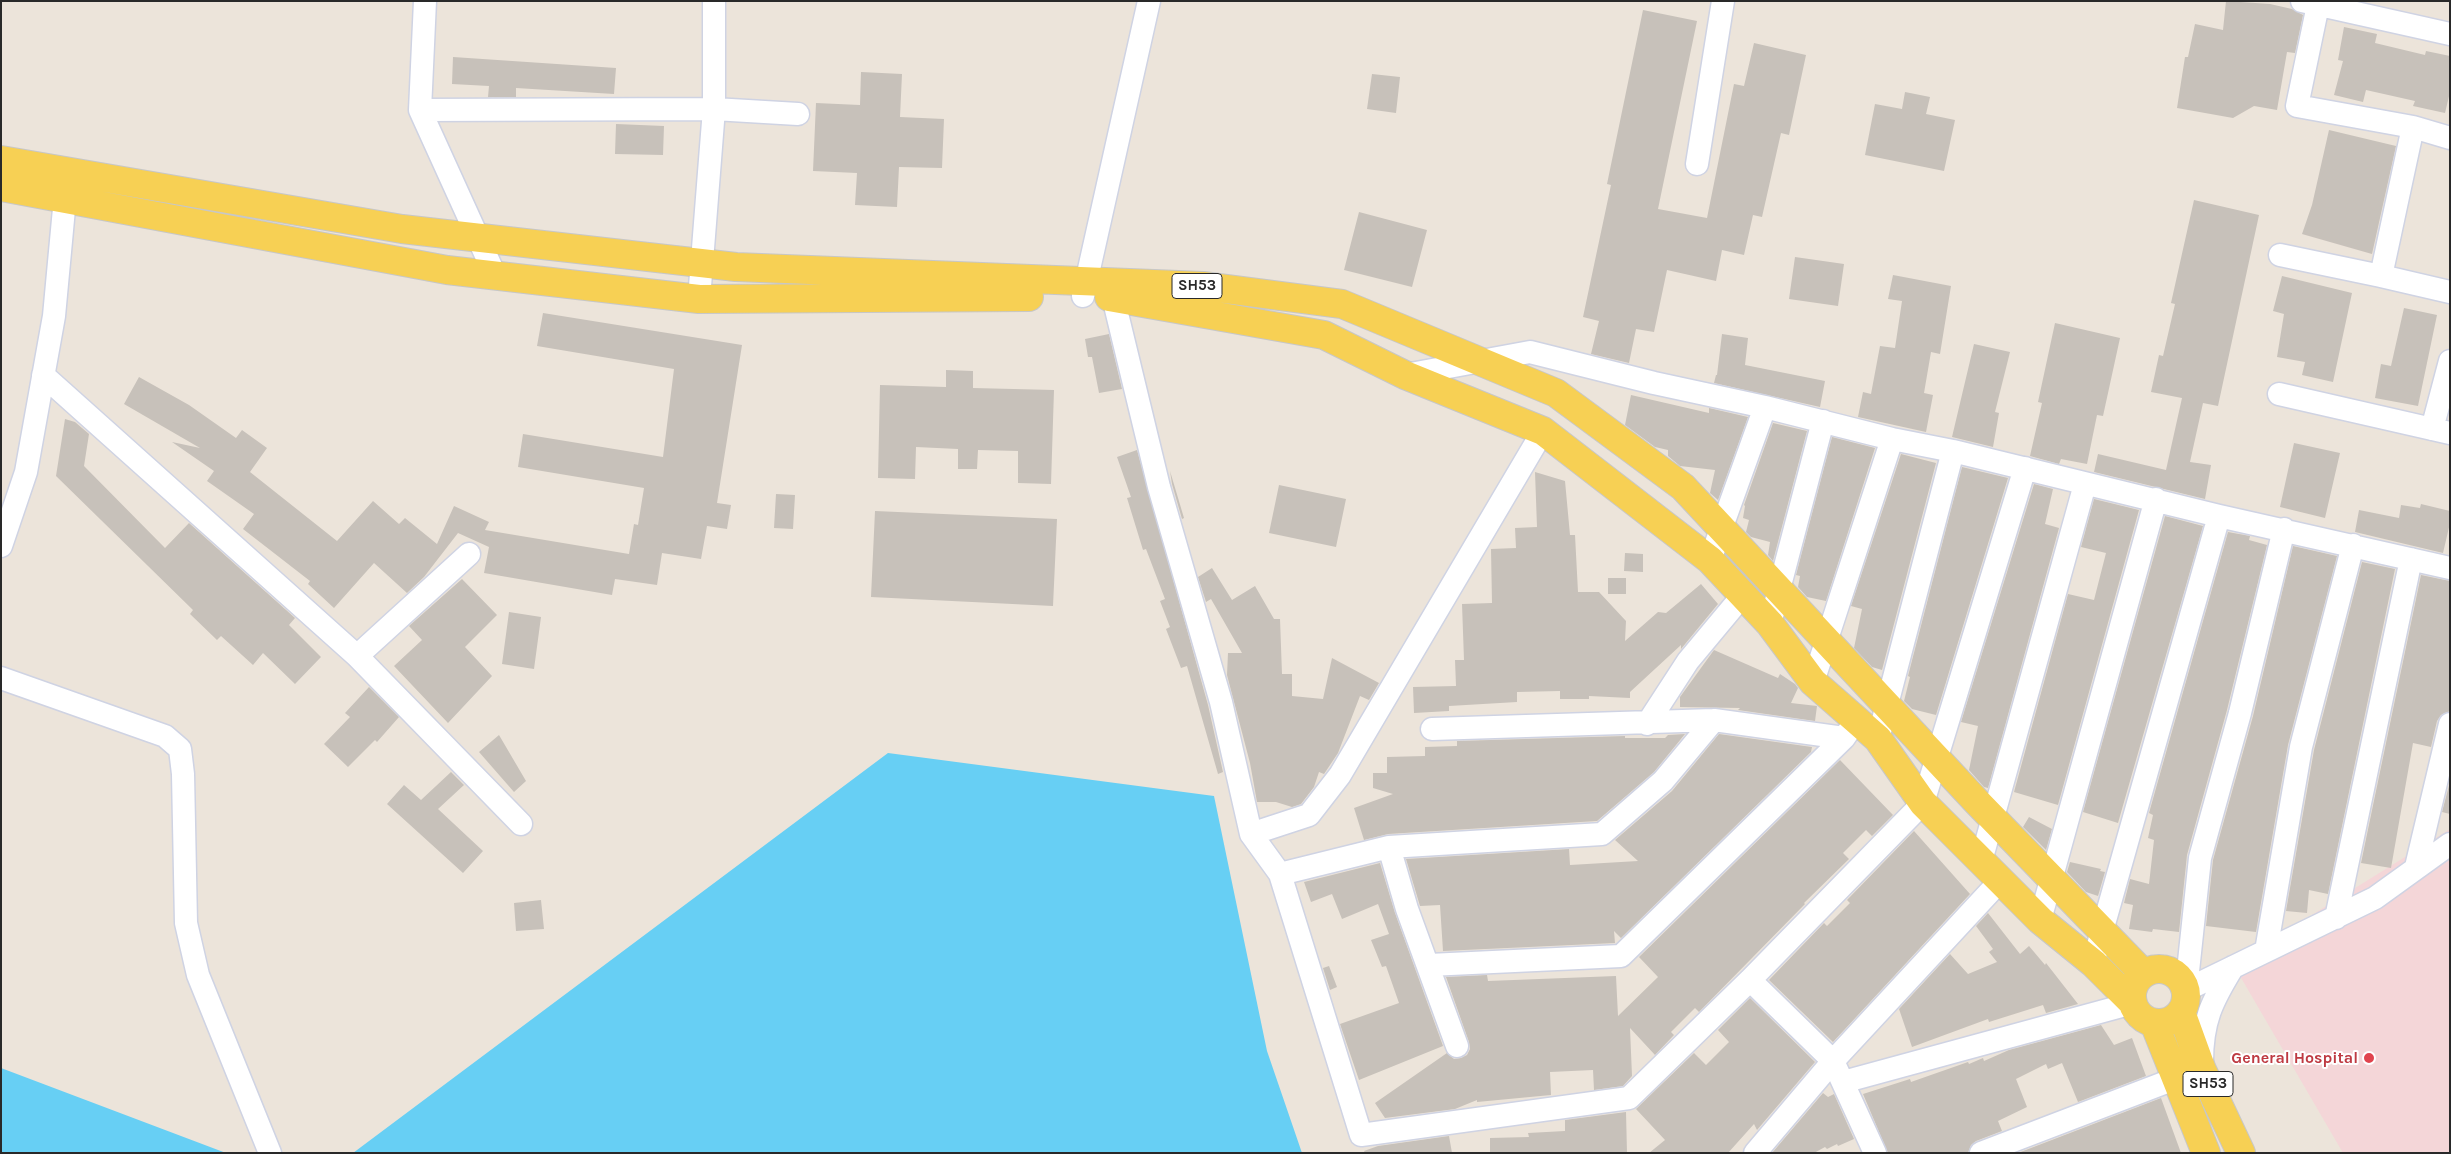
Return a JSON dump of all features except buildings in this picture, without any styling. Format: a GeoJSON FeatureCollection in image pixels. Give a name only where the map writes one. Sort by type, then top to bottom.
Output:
{"type":"FeatureCollection","features":[{"type":"Feature","properties":{"kind":"main road","name":"SH53"},"geometry":{"type":"LineString","coordinates":[[1,160],[402,229],[746,268],[1085,289],[1113,297],[1324,335],[1405,375],[1543,431],[1710,560],[1770,624],[1850,730],[1878,739],[1923,802],[2040,920],[2093,963],[2133,1003]]}},
{"type":"Feature","properties":{"kind":"main road","name":"SH53"},"geometry":{"type":"LineString","coordinates":[[1,187],[447,270],[699,299],[1203,286],[1342,304],[1556,393],[1683,487],[1936,759],[2143,973]]}},
{"type":"Feature","properties":{"kind":"main road"},"geometry":{"type":"LineString","coordinates":[[2160,968],[2169,970],[2183,982],[2183,1001],[2171,1020],[2154,1023],[2138,1014],[2133,1003],[2133,988],[2143,973],[2160,968]]}},
{"type":"Feature","properties":{"kind":"main road","name":"SH53"},"geometry":{"type":"LineString","coordinates":[[2183,1001],[2190,1074],[2206,1153]]}},
{"type":"Feature","properties":{"kind":"main road","name":"SH53"},"geometry":{"type":"LineString","coordinates":[[2154,1023],[2190,1074],[2241,1153]]}},
{"type":"Feature","properties":{"kind":"street"},"geometry":{"type":"LineString","coordinates":[[425,1],[420,110],[494,274]]}},
{"type":"Feature","properties":{"kind":"street"},"geometry":{"type":"LineString","coordinates":[[699,299],[714,109],[714,1]]}},
{"type":"Feature","properties":{"kind":"street"},"geometry":{"type":"LineString","coordinates":[[1085,289],[1149,1]]}},
{"type":"Feature","properties":{"kind":"street"},"geometry":{"type":"LineString","coordinates":[[1697,164],[1723,1]]}},
{"type":"Feature","properties":{"kind":"street"},"geometry":{"type":"LineString","coordinates":[[2450,34],[2310,3],[2297,106],[2413,127],[2450,138]]}},
{"type":"Feature","properties":{"kind":"street"},"geometry":{"type":"LineString","coordinates":[[420,110],[714,109],[798,114]]}},
{"type":"Feature","properties":{"kind":"street"},"geometry":{"type":"LineString","coordinates":[[2381,276],[2413,127]]}},
{"type":"Feature","properties":{"kind":"street"},"geometry":{"type":"LineString","coordinates":[[1,546],[26,472],[54,316],[65,198]]}},
{"type":"Feature","properties":{"kind":"street"},"geometry":{"type":"LineString","coordinates":[[2280,255],[2450,292]]}},
{"type":"Feature","properties":{"kind":"street"},"geometry":{"type":"LineString","coordinates":[[1113,297],[1159,487],[1221,702],[1251,834],[1280,874],[1361,1135],[1629,1098],[1750,980],[1923,802],[2025,468]]}},
{"type":"Feature","properties":{"kind":"street"},"geometry":{"type":"LineString","coordinates":[[1405,375],[1530,352],[1892,439],[1953,451],[2085,484],[2156,499],[2219,516],[2450,568]]}},
{"type":"Feature","properties":{"kind":"street"},"geometry":{"type":"LineString","coordinates":[[2279,394],[2441,431],[2450,360]]}},
{"type":"Feature","properties":{"kind":"street"},"geometry":{"type":"LineString","coordinates":[[43,375],[357,656],[521,824]]}},
{"type":"Feature","properties":{"kind":"street"},"geometry":{"type":"LineString","coordinates":[[1710,560],[1764,407]]}},
{"type":"Feature","properties":{"kind":"street"},"geometry":{"type":"LineString","coordinates":[[1770,624],[1823,421]]}},
{"type":"Feature","properties":{"kind":"street"},"geometry":{"type":"LineString","coordinates":[[1251,834],[1309,815],[1340,775],[1543,431]]}},
{"type":"Feature","properties":{"kind":"street"},"geometry":{"type":"LineString","coordinates":[[1813,682],[1892,439]]}},
{"type":"Feature","properties":{"kind":"street"},"geometry":{"type":"LineString","coordinates":[[1878,739],[1953,451]]}},
{"type":"Feature","properties":{"kind":"street"},"geometry":{"type":"LineString","coordinates":[[1981,860],[2085,484]]}},
{"type":"Feature","properties":{"kind":"street"},"geometry":{"type":"LineString","coordinates":[[2040,920],[2156,499]]}},
{"type":"Feature","properties":{"kind":"street"},"geometry":{"type":"LineString","coordinates":[[2093,963],[2219,516]]}},
{"type":"Feature","properties":{"kind":"street"},"geometry":{"type":"LineString","coordinates":[[2183,1001],[2200,858],[2240,713],[2284,530]]}},
{"type":"Feature","properties":{"kind":"street"},"geometry":{"type":"LineString","coordinates":[[2266,951],[2301,747],[2353,545]]}},
{"type":"Feature","properties":{"kind":"street"},"geometry":{"type":"LineString","coordinates":[[357,656],[469,554]]}},
{"type":"Feature","properties":{"kind":"street"},"geometry":{"type":"LineString","coordinates":[[2336,918],[2411,559]]}},
{"type":"Feature","properties":{"kind":"street"},"geometry":{"type":"LineString","coordinates":[[1647,724],[1688,661],[1743,595]]}},
{"type":"Feature","properties":{"kind":"street"},"geometry":{"type":"LineString","coordinates":[[1,678],[165,736],[180,749],[183,774],[186,923],[198,975],[270,1153]]}},
{"type":"Feature","properties":{"kind":"street"},"geometry":{"type":"LineString","coordinates":[[1280,874],[1389,847],[1602,834],[1663,781],[1714,720]]}},
{"type":"Feature","properties":{"kind":"street"},"geometry":{"type":"LineString","coordinates":[[1432,730],[1647,724],[1714,720],[1850,730]]}},
{"type":"Feature","properties":{"kind":"street"},"geometry":{"type":"LineString","coordinates":[[2416,866],[2450,724]]}},
{"type":"Feature","properties":{"kind":"street"},"geometry":{"type":"LineString","coordinates":[[1429,965],[1621,956],[1850,730]]}},
{"type":"Feature","properties":{"kind":"street"},"geometry":{"type":"LineString","coordinates":[[2183,1001],[2233,967],[2375,898],[2416,866],[2450,844]]}},
{"type":"Feature","properties":{"kind":"street"},"geometry":{"type":"LineString","coordinates":[[1389,847],[1407,909],[1457,1046]]}},
{"type":"Feature","properties":{"kind":"street"},"geometry":{"type":"LineString","coordinates":[[1755,1153],[1833,1061],[2000,881]]}},
{"type":"Feature","properties":{"kind":"street"},"geometry":{"type":"LineString","coordinates":[[1981,1153],[2190,1074],[2213,1001],[2233,967]]}},
{"type":"Feature","properties":{"kind":"street"},"geometry":{"type":"LineString","coordinates":[[1750,980],[1833,1061],[1875,1153]]}},
{"type":"Feature","properties":{"kind":"street"},"geometry":{"type":"LineString","coordinates":[[1843,1082],[2133,1003]]}},
{"type":"Feature","properties":{"kind":"shaded area","name":"General Hospital"},"geometry":{"type":"Polygon","coordinates":[[[2450,829],[2450,1153],[2343,1153],[2233,964],[2450,829]]]}},
{"type":"Feature","properties":{"kind":"water"},"geometry":{"type":"Polygon","coordinates":[[[888,753],[1214,796],[1267,1051],[1302,1153],[353,1153],[888,753]]]}},
{"type":"Feature","properties":{"kind":"water"},"geometry":{"type":"Polygon","coordinates":[[[1,1068],[226,1153],[1,1153],[1,1068]]]}},
{"type":"Feature","properties":{"kind":"place","name":"General Hospital"},"geometry":{"type":"Point","coordinates":[2369,1058]}}]}
